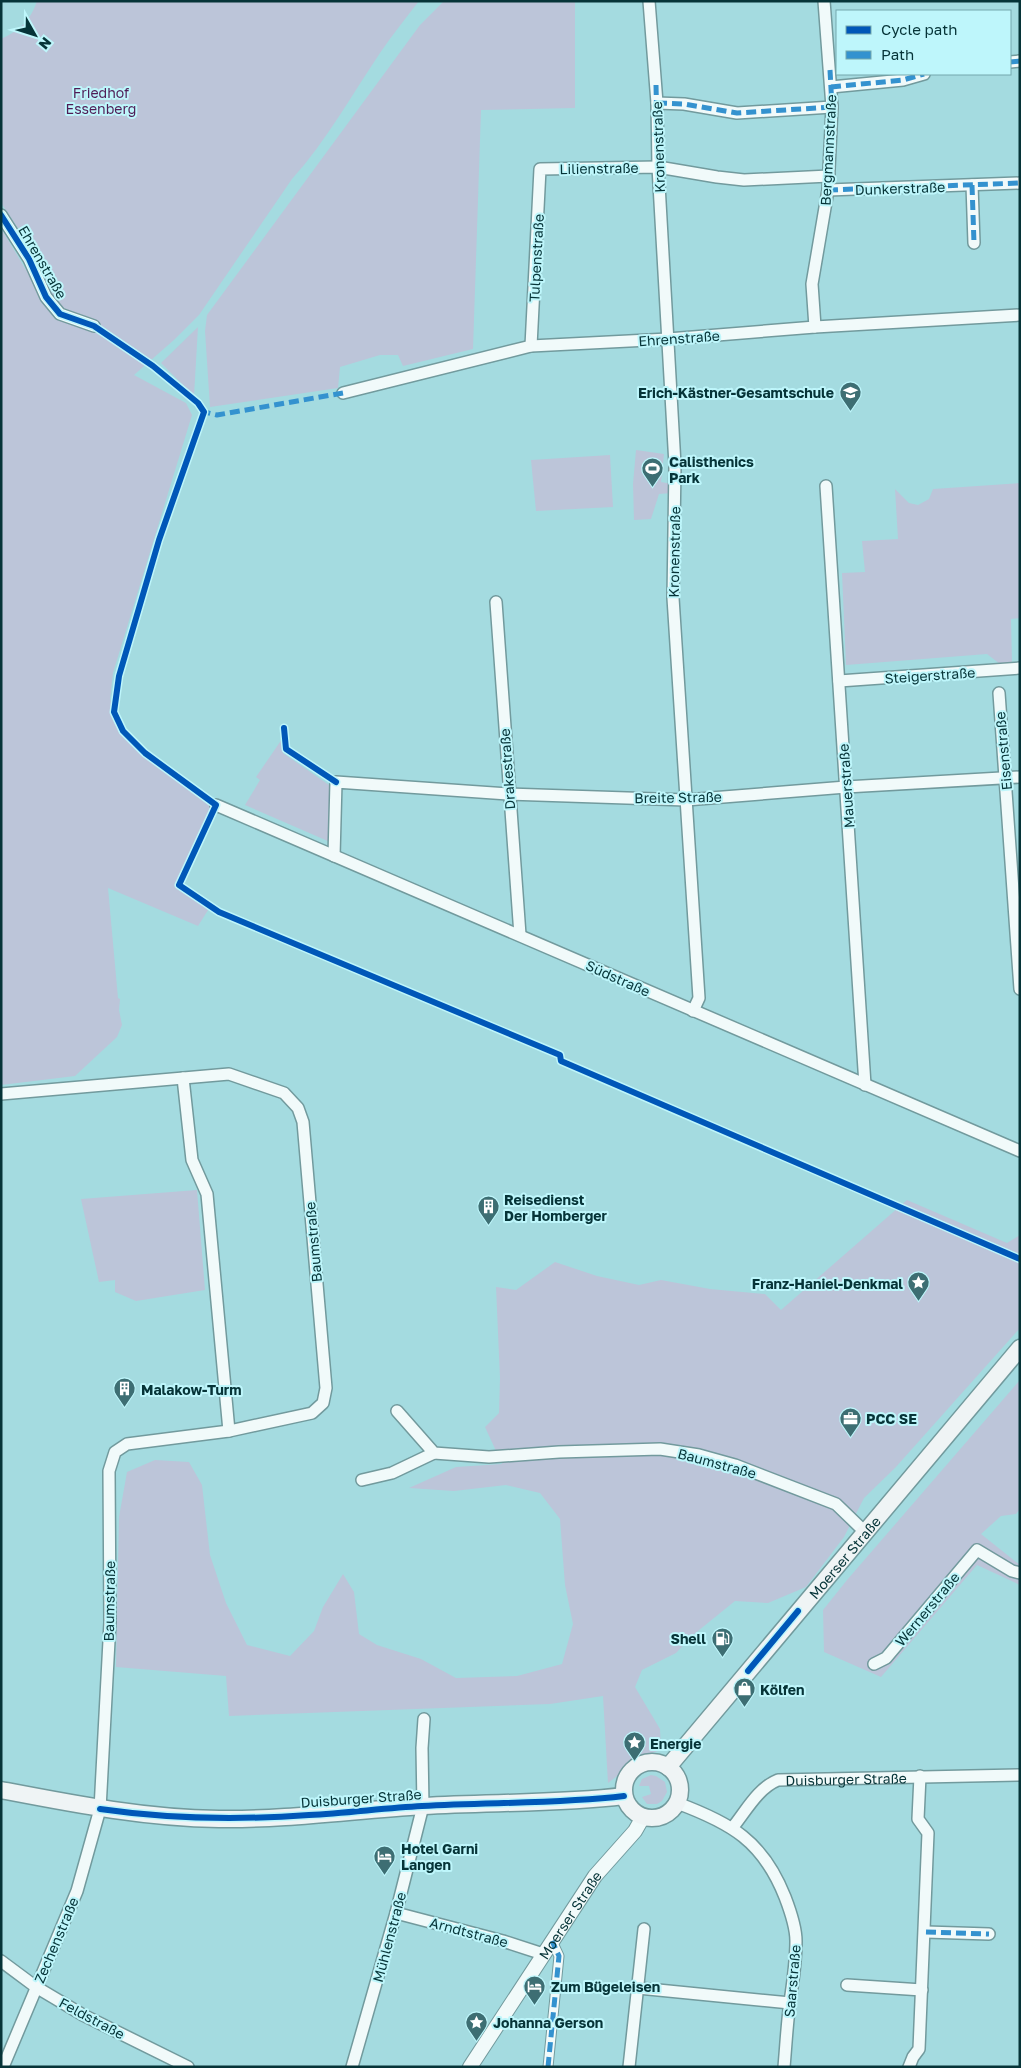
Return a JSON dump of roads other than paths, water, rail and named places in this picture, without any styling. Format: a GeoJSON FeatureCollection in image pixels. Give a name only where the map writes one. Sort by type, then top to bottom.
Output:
{"type":"FeatureCollection","features":[{"type":"Feature","properties":{"kind":"main road","name":"Moerser Straße"},"geometry":{"type":"LineString","coordinates":[[668,1767],[1020,1348]]}},
{"type":"Feature","properties":{"kind":"main road"},"geometry":{"type":"LineString","coordinates":[[649,1762],[659,1763],[668,1767],[673,1771],[679,1783],[680,1790],[677,1803],[664,1816],[655,1818],[643,1817],[630,1807],[624,1796],[626,1779],[631,1771],[639,1765],[649,1762]]}},
{"type":"Feature","properties":{"kind":"main road","name":"Duisburger Straße"},"geometry":{"type":"LineString","coordinates":[[1,1790],[129,1814],[219,1819],[309,1815],[423,1806],[564,1802],[624,1796]]}},
{"type":"Feature","properties":{"kind":"street","name":"Kronenstraße"},"geometry":{"type":"LineString","coordinates":[[649,1],[657,103],[658,167],[675,465],[673,598],[699,998],[693,1010]]}},
{"type":"Feature","properties":{"kind":"street","name":"Bergmannstraße"},"geometry":{"type":"LineString","coordinates":[[815,327],[812,284],[828,190],[832,107],[824,1]]}},
{"type":"Feature","properties":{"kind":"street"},"geometry":{"type":"LineString","coordinates":[[831,87],[902,80],[920,75]]}},
{"type":"Feature","properties":{"kind":"street"},"geometry":{"type":"LineString","coordinates":[[657,103],[684,104],[737,113],[832,107]]}},
{"type":"Feature","properties":{"kind":"street"},"geometry":{"type":"LineString","coordinates":[[658,167],[744,180],[829,176]]}},
{"type":"Feature","properties":{"kind":"street","name":"Lilienstraße"},"geometry":{"type":"LineString","coordinates":[[540,169],[658,167]]}},
{"type":"Feature","properties":{"kind":"street","name":"Tulpenstraße"},"geometry":{"type":"LineString","coordinates":[[532,346],[540,169]]}},
{"type":"Feature","properties":{"kind":"street","name":"Dunkerstraße"},"geometry":{"type":"LineString","coordinates":[[828,190],[1020,183]]}},
{"type":"Feature","properties":{"kind":"street"},"geometry":{"type":"LineString","coordinates":[[972,186],[974,243]]}},
{"type":"Feature","properties":{"kind":"street","name":"Ehrenstraße"},"geometry":{"type":"LineString","coordinates":[[1,215],[29,259],[46,297],[60,314],[94,326]]}},
{"type":"Feature","properties":{"kind":"street","name":"Ehrenstraße"},"geometry":{"type":"LineString","coordinates":[[343,393],[532,346],[668,339],[815,327],[1020,315]]}},
{"type":"Feature","properties":{"kind":"street","name":"Mauerstraße"},"geometry":{"type":"LineString","coordinates":[[826,486],[865,1085]]}},
{"type":"Feature","properties":{"kind":"street","name":"Drakestraße"},"geometry":{"type":"LineString","coordinates":[[496,602],[508,794],[520,935]]}},
{"type":"Feature","properties":{"kind":"street","name":"Steigerstraße"},"geometry":{"type":"LineString","coordinates":[[839,681],[1020,668]]}},
{"type":"Feature","properties":{"kind":"street","name":"Eisenstraße"},"geometry":{"type":"LineString","coordinates":[[999,693],[1020,989]]}},
{"type":"Feature","properties":{"kind":"street","name":"Breite Straße"},"geometry":{"type":"LineString","coordinates":[[334,856],[336,782],[508,794],[686,800],[846,787],[1020,777]]}},
{"type":"Feature","properties":{"kind":"street","name":"Südstraße"},"geometry":{"type":"LineString","coordinates":[[216,804],[1020,1151]]}},
{"type":"Feature","properties":{"kind":"street","name":"Baumstraße"},"geometry":{"type":"LineString","coordinates":[[1,1094],[229,1074],[284,1093],[298,1108],[303,1122],[326,1388],[323,1403],[312,1413],[229,1430],[127,1444],[116,1452],[109,1471],[110,1622],[100,1809]]}},
{"type":"Feature","properties":{"kind":"street"},"geometry":{"type":"LineString","coordinates":[[183,1078],[192,1160],[207,1194],[229,1430]]}},
{"type":"Feature","properties":{"kind":"street"},"geometry":{"type":"LineString","coordinates":[[397,1411],[434,1454]]}},
{"type":"Feature","properties":{"kind":"street","name":"Baumstraße"},"geometry":{"type":"LineString","coordinates":[[362,1480],[392,1473],[434,1454],[489,1457],[559,1452],[660,1449],[699,1455],[734,1465],[816,1495],[836,1504],[865,1532]]}},
{"type":"Feature","properties":{"kind":"street","name":"Wernerstraße"},"geometry":{"type":"LineString","coordinates":[[874,1664],[886,1658],[977,1550],[1012,1571],[1020,1573]]}},
{"type":"Feature","properties":{"kind":"street","name":"Mühlenstraße"},"geometry":{"type":"LineString","coordinates":[[352,2067],[396,1913],[423,1806],[422,1748],[424,1719]]}},
{"type":"Feature","properties":{"kind":"street","name":"Duisburger Straße"},"geometry":{"type":"LineString","coordinates":[[733,1828],[761,1791],[769,1784],[778,1780],[1020,1775]]}},
{"type":"Feature","properties":{"kind":"street","name":"Duisburger Straße"},"geometry":{"type":"LineString","coordinates":[[910,2067],[913,2057],[919,2049],[926,1932],[928,1833],[918,1819],[920,1776]]}},
{"type":"Feature","properties":{"kind":"street","name":"Saarstraße"},"geometry":{"type":"LineString","coordinates":[[677,1803],[733,1828],[757,1848],[773,1870],[789,1907],[796,1939],[795,1969],[784,2067]]}},
{"type":"Feature","properties":{"kind":"street","name":"Zechenstraße"},"geometry":{"type":"LineString","coordinates":[[3,2067],[77,1892],[100,1809]]}},
{"type":"Feature","properties":{"kind":"street","name":"Moerser Straße"},"geometry":{"type":"LineString","coordinates":[[470,2067],[595,1876],[635,1831],[643,1817]]}},
{"type":"Feature","properties":{"kind":"street","name":"Arndtstraße"},"geometry":{"type":"LineString","coordinates":[[396,1913],[503,1941],[543,1954]]}},
{"type":"Feature","properties":{"kind":"street"},"geometry":{"type":"LineString","coordinates":[[629,2067],[644,1929]]}},
{"type":"Feature","properties":{"kind":"street"},"geometry":{"type":"LineString","coordinates":[[926,1932],[989,1934]]}},
{"type":"Feature","properties":{"kind":"street"},"geometry":{"type":"LineString","coordinates":[[548,2067],[559,1956],[552,1941]]}},
{"type":"Feature","properties":{"kind":"street","name":"Feldstraße"},"geometry":{"type":"LineString","coordinates":[[1,1961],[36,1987],[83,2016],[188,2067]]}},
{"type":"Feature","properties":{"kind":"street"},"geometry":{"type":"LineString","coordinates":[[847,1985],[922,1990]]}},
{"type":"Feature","properties":{"kind":"street"},"geometry":{"type":"LineString","coordinates":[[638,1988],[790,2003]]}},
{"type":"Feature","properties":{"kind":"place","name":"Erich-Kästner-Gesamtschule"},"geometry":{"type":"Point","coordinates":[850,411]}},
{"type":"Feature","properties":{"kind":"place","name":"Calisthenics Park"},"geometry":{"type":"Point","coordinates":[653,488]}},
{"type":"Feature","properties":{"kind":"place","name":"Reisedienst Der Homberger"},"geometry":{"type":"Point","coordinates":[488,1226]}},
{"type":"Feature","properties":{"kind":"place","name":"Franz-Haniel-Denkmal"},"geometry":{"type":"Point","coordinates":[919,1302]}},
{"type":"Feature","properties":{"kind":"place","name":"Malakow-Turm"},"geometry":{"type":"Point","coordinates":[125,1408]}},
{"type":"Feature","properties":{"kind":"place","name":"PCC SE"},"geometry":{"type":"Point","coordinates":[850,1437]}},
{"type":"Feature","properties":{"kind":"place","name":"Shell"},"geometry":{"type":"Point","coordinates":[722,1657]}},
{"type":"Feature","properties":{"kind":"place","name":"Kölfen"},"geometry":{"type":"Point","coordinates":[744,1708]}},
{"type":"Feature","properties":{"kind":"place","name":"Energie"},"geometry":{"type":"Point","coordinates":[634,1762]}},
{"type":"Feature","properties":{"kind":"place","name":"Hotel Garni Langen"},"geometry":{"type":"Point","coordinates":[385,1875]}},
{"type":"Feature","properties":{"kind":"place","name":"Zum Bügeleisen"},"geometry":{"type":"Point","coordinates":[535,2005]}},
{"type":"Feature","properties":{"kind":"place","name":"Johanna Gerson"},"geometry":{"type":"Point","coordinates":[477,2041]}},
{"type":"Feature","properties":{"kind":"park label","name":"Friedhof Essenberg"},"geometry":{"type":"Point","coordinates":[101,100]}}]}
